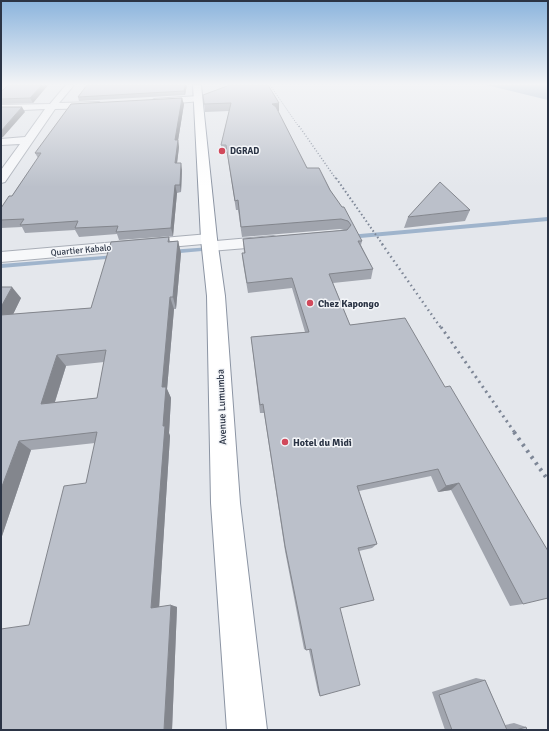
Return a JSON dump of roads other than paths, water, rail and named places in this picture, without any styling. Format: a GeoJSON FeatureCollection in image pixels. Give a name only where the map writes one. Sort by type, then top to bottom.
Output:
{"type":"FeatureCollection","features":[{"type":"Feature","properties":{"kind":"highway","name":"Avenue Lumumba"},"geometry":{"type":"LineString","coordinates":[[200,119],[216,312],[223,471],[247,730]]}},
{"type":"Feature","properties":{"kind":"street"},"geometry":{"type":"LineString","coordinates":[[1,179],[44,119]]}},
{"type":"Feature","properties":{"kind":"street"},"geometry":{"type":"LineString","coordinates":[[1,142],[29,140]]}},
{"type":"Feature","properties":{"kind":"street","name":"Quartier Kabalo"},"geometry":{"type":"LineString","coordinates":[[1,257],[210,242],[286,239]]}},
{"type":"Feature","properties":{"kind":"waterway"},"geometry":{"type":"LineString","coordinates":[[349,237],[548,219]]}},
{"type":"Feature","properties":{"kind":"waterway"},"geometry":{"type":"LineString","coordinates":[[169,252],[211,249]]}},
{"type":"Feature","properties":{"kind":"waterway"},"geometry":{"type":"LineString","coordinates":[[1,266],[116,257]]}},
{"type":"Feature","properties":{"kind":"railway"},"geometry":{"type":"LineString","coordinates":[[294,119],[299,127]]}},
{"type":"Feature","properties":{"kind":"railway"},"geometry":{"type":"LineString","coordinates":[[299,126],[336,179]]}},
{"type":"Feature","properties":{"kind":"railway"},"geometry":{"type":"LineString","coordinates":[[336,178],[383,245]]}},
{"type":"Feature","properties":{"kind":"railway"},"geometry":{"type":"LineString","coordinates":[[382,244],[441,328]]}},
{"type":"Feature","properties":{"kind":"railway"},"geometry":{"type":"LineString","coordinates":[[441,327],[515,433]]}},
{"type":"Feature","properties":{"kind":"railway"},"geometry":{"type":"LineString","coordinates":[[514,432],[548,480]]}},
{"type":"Feature","properties":{"kind":"place","name":"DGRAD"},"geometry":{"type":"Point","coordinates":[222,151]}},
{"type":"Feature","properties":{"kind":"place","name":"Chez Kapongo"},"geometry":{"type":"Point","coordinates":[310,303]}},
{"type":"Feature","properties":{"kind":"place","name":"Hotel du Midi"},"geometry":{"type":"Point","coordinates":[285,442]}}]}
